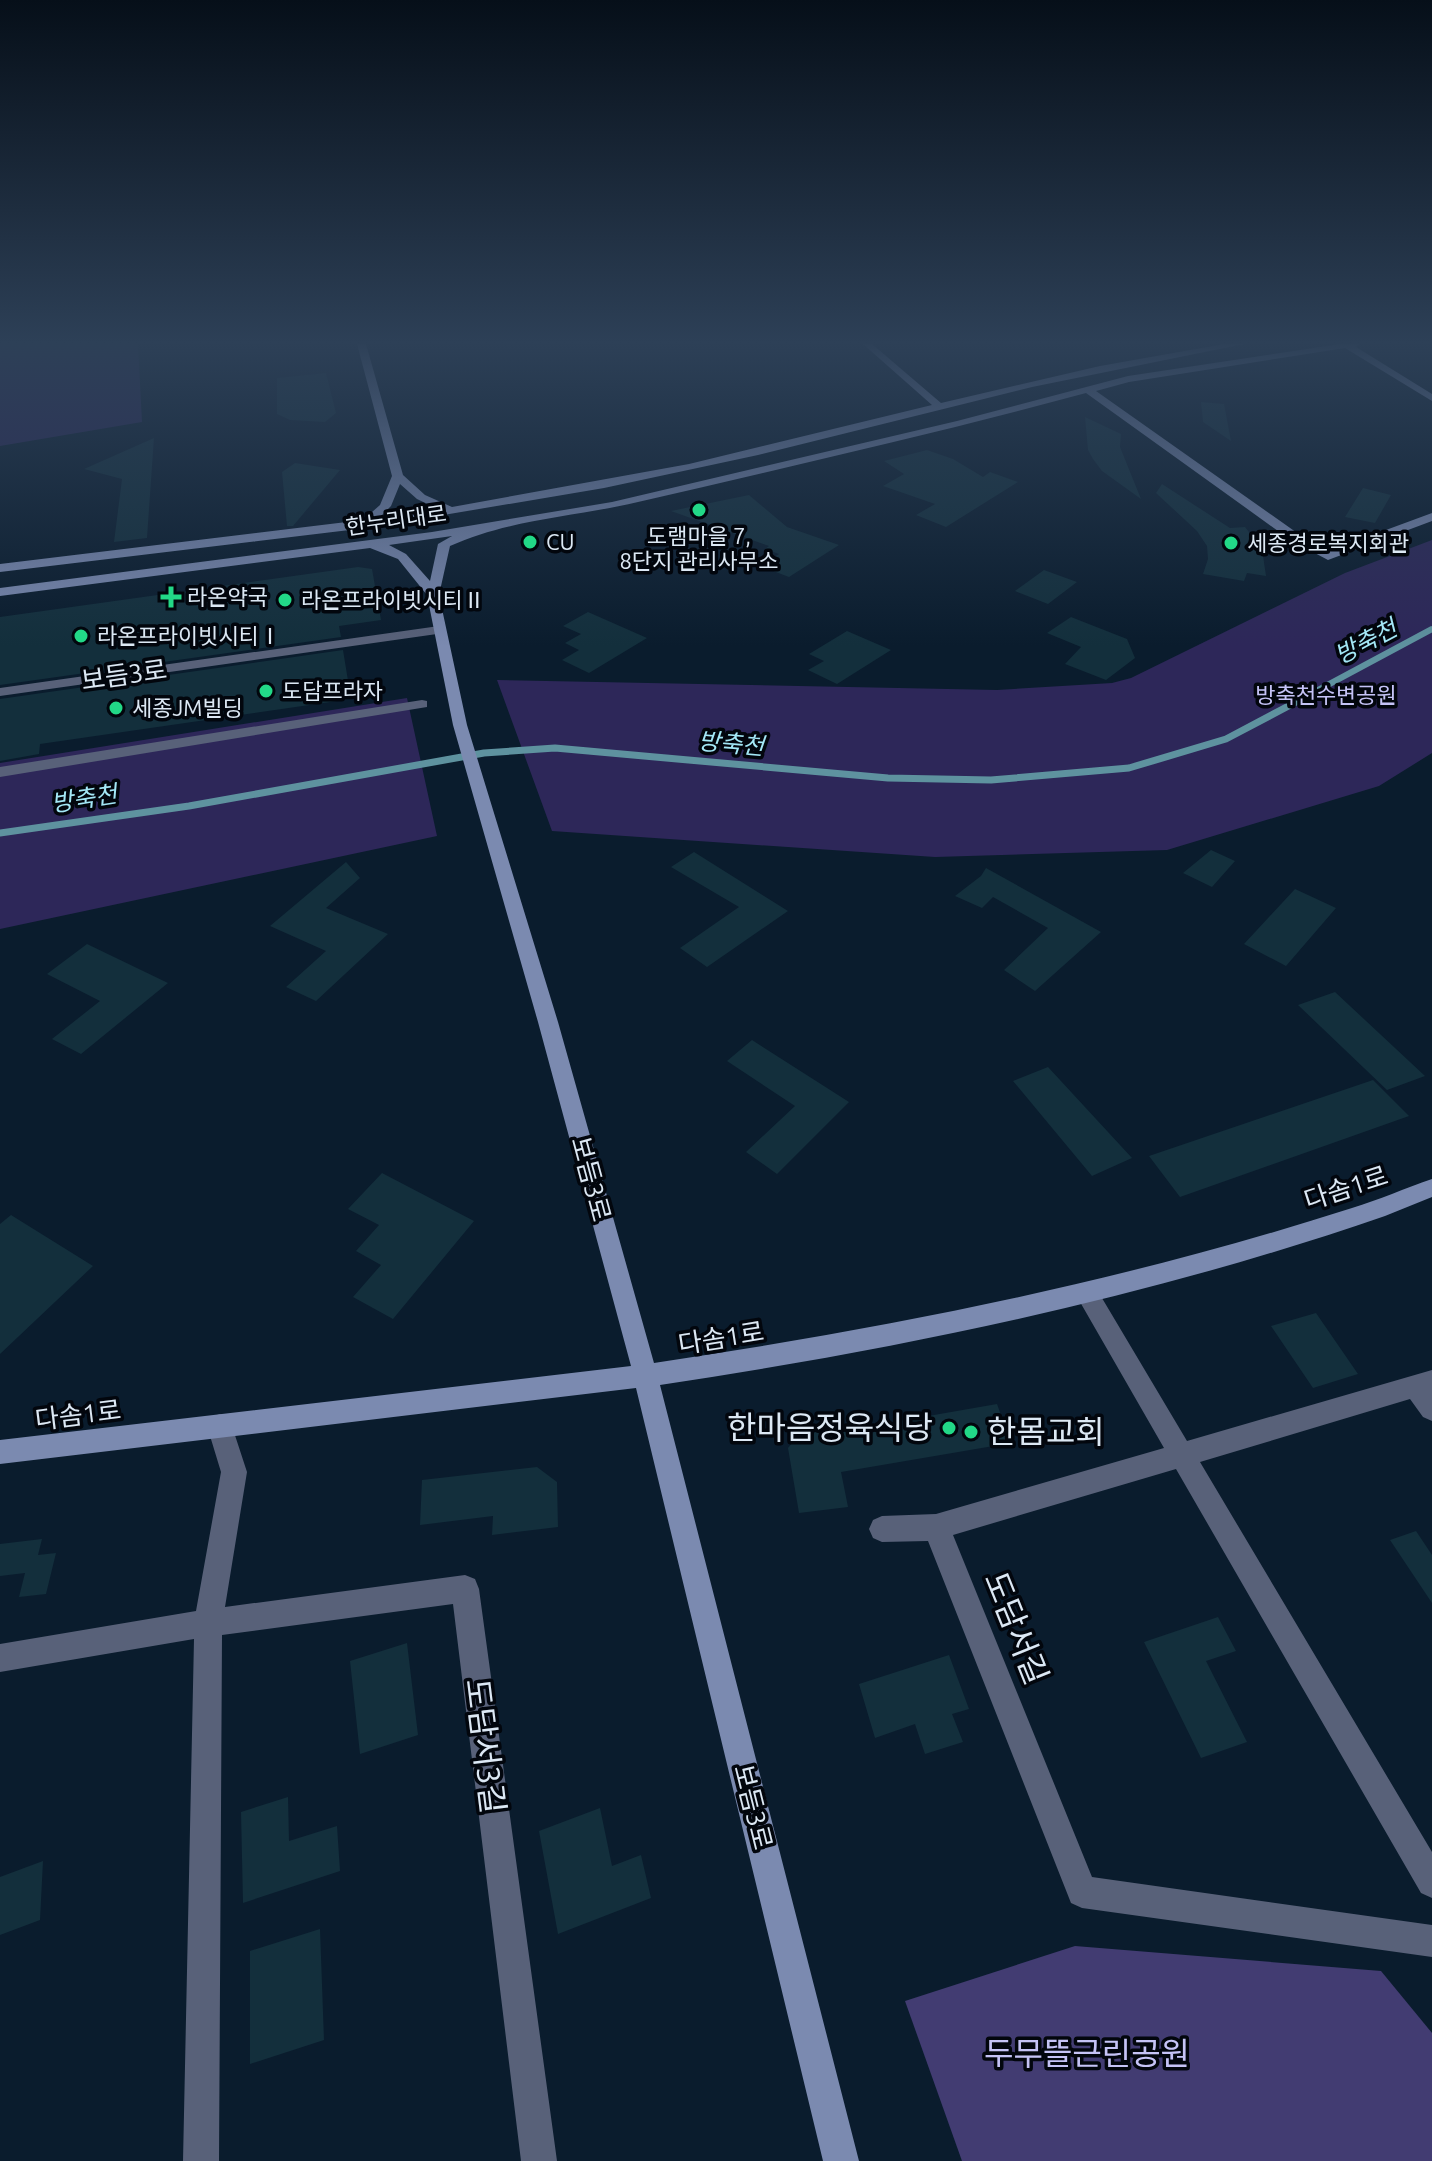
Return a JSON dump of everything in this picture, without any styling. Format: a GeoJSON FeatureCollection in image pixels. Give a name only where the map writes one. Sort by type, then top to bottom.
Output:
{"type":"FeatureCollection","features":[{"type":"Feature","properties":{"kind":"street"},"geometry":{"type":"LineString","coordinates":[[389,445],[398,476],[421,497],[451,511]]}},
{"type":"Feature","properties":{"kind":"street","name":"한누리대로"},"geometry":{"type":"LineString","coordinates":[[0,568],[451,511],[687,468],[783,445]]}},
{"type":"Feature","properties":{"kind":"street","name":"한누리대로"},"geometry":{"type":"LineString","coordinates":[[0,592],[480,528],[705,486],[867,445]]}},
{"type":"Feature","properties":{"kind":"street"},"geometry":{"type":"LineString","coordinates":[[1165,445],[1296,538],[1328,556],[1432,517]]}},
{"type":"Feature","properties":{"kind":"street"},"geometry":{"type":"LineString","coordinates":[[366,524],[385,506],[398,476]]}},
{"type":"Feature","properties":{"kind":"street"},"geometry":{"type":"LineString","coordinates":[[439,630],[433,595],[444,544],[480,528]]}},
{"type":"Feature","properties":{"kind":"street"},"geometry":{"type":"LineString","coordinates":[[369,545],[393,548],[415,569],[433,595]]}},
{"type":"Feature","properties":{"kind":"street","name":"보듬3로"},"geometry":{"type":"LineString","coordinates":[[0,692],[439,630],[460,725],[548,1022],[646,1378],[841,2161]]}},
{"type":"Feature","properties":{"kind":"street"},"geometry":{"type":"LineString","coordinates":[[0,772],[422,704]]}},
{"type":"Feature","properties":{"kind":"street","name":"다솜1로"},"geometry":{"type":"LineString","coordinates":[[0,1452],[646,1378],[878,1340],[1088,1295],[1302,1232],[1432,1188]]}},
{"type":"Feature","properties":{"kind":"street"},"geometry":{"type":"LineString","coordinates":[[1088,1295],[1432,1882]]}},
{"type":"Feature","properties":{"kind":"street"},"geometry":{"type":"LineString","coordinates":[[882,1529],[936,1527],[1427,1392]]}},
{"type":"Feature","properties":{"kind":"street"},"geometry":{"type":"LineString","coordinates":[[201,2161],[208,1623],[234,1472],[220,1426]]}},
{"type":"Feature","properties":{"kind":"street","name":"도담서길"},"geometry":{"type":"LineString","coordinates":[[936,1527],[1082,1892],[1432,1941]]}},
{"type":"Feature","properties":{"kind":"street","name":"도담서3길"},"geometry":{"type":"LineString","coordinates":[[0,1658],[208,1623],[465,1589],[539,2161]]}},
{"type":"Feature","properties":{"kind":"green space","name":"방축천수변공원"},"geometry":{"type":"Polygon","coordinates":[[[1432,540],[1432,753],[1379,786],[1167,850],[935,857],[552,831],[497,680],[997,690],[1112,683],[1131,678],[1345,573],[1432,540]]]}},
{"type":"Feature","properties":{"kind":"green space"},"geometry":{"type":"Polygon","coordinates":[[[407,698],[437,836],[0,929],[0,763],[407,698]]]}},
{"type":"Feature","properties":{"kind":"green space","name":"두무뜰근린공원"},"geometry":{"type":"Polygon","coordinates":[[[1075,1946],[1381,1971],[1432,2033],[1432,2161],[962,2161],[905,2001],[1075,1946]]]}},
{"type":"Feature","properties":{"kind":"building"},"geometry":{"type":"Polygon","coordinates":[[[139,445],[154,445],[147,538],[114,542],[122,479],[84,469],[139,445]]]}},
{"type":"Feature","properties":{"kind":"building"},"geometry":{"type":"Polygon","coordinates":[[[1088,445],[1120,445],[1141,499],[1102,471],[1088,445]]]}},
{"type":"Feature","properties":{"kind":"building"},"geometry":{"type":"Polygon","coordinates":[[[927,450],[953,459],[983,477],[990,472],[1018,482],[946,527],[916,515],[935,504],[883,486],[904,474],[884,461],[927,450]]]}},
{"type":"Feature","properties":{"kind":"building"},"geometry":{"type":"Polygon","coordinates":[[[295,463],[340,470],[293,526],[287,526],[282,472],[295,463]]]}},
{"type":"Feature","properties":{"kind":"building","name":"세종경로복지회관"},"geometry":{"type":"Polygon","coordinates":[[[1162,484],[1230,528],[1245,527],[1262,549],[1266,576],[1247,573],[1244,581],[1203,574],[1208,559],[1207,546],[1197,531],[1156,493],[1162,484]]]}},
{"type":"Feature","properties":{"kind":"building"},"geometry":{"type":"Polygon","coordinates":[[[1363,488],[1391,495],[1375,523],[1345,517],[1363,488]]]}},
{"type":"Feature","properties":{"kind":"building"},"geometry":{"type":"Polygon","coordinates":[[[749,495],[787,527],[839,545],[789,577],[760,566],[779,554],[765,549],[769,546],[671,511],[749,495]]]}},
{"type":"Feature","properties":{"kind":"building"},"geometry":{"type":"Polygon","coordinates":[[[358,567],[372,569],[381,620],[339,626],[341,637],[0,685],[0,617],[358,567]]]}},
{"type":"Feature","properties":{"kind":"building"},"geometry":{"type":"Polygon","coordinates":[[[1044,570],[1077,582],[1048,604],[1015,591],[1044,570]]]}},
{"type":"Feature","properties":{"kind":"building"},"geometry":{"type":"Polygon","coordinates":[[[588,612],[647,638],[589,673],[562,660],[579,650],[565,643],[581,634],[563,626],[588,612]]]}},
{"type":"Feature","properties":{"kind":"building"},"geometry":{"type":"Polygon","coordinates":[[[1071,617],[1127,639],[1135,658],[1106,680],[1065,664],[1081,647],[1047,633],[1071,617]]]}},
{"type":"Feature","properties":{"kind":"building"},"geometry":{"type":"Polygon","coordinates":[[[847,631],[891,650],[837,684],[808,670],[824,661],[809,654],[847,631]]]}},
{"type":"Feature","properties":{"kind":"building"},"geometry":{"type":"Polygon","coordinates":[[[343,650],[351,699],[40,744],[39,754],[0,761],[0,699],[343,650]]]}},
{"type":"Feature","properties":{"kind":"building"},"geometry":{"type":"Polygon","coordinates":[[[1211,850],[1235,861],[1212,887],[1183,873],[1211,850]]]}},
{"type":"Feature","properties":{"kind":"building"},"geometry":{"type":"Polygon","coordinates":[[[694,852],[788,911],[707,967],[680,948],[739,907],[671,867],[694,852]]]}},
{"type":"Feature","properties":{"kind":"building"},"geometry":{"type":"Polygon","coordinates":[[[346,862],[360,878],[326,908],[388,934],[316,1001],[286,987],[326,951],[270,926],[346,862]]]}},
{"type":"Feature","properties":{"kind":"building"},"geometry":{"type":"Polygon","coordinates":[[[986,868],[1101,932],[1035,991],[1004,970],[1048,928],[993,897],[982,908],[955,896],[981,876],[986,868]]]}},
{"type":"Feature","properties":{"kind":"building"},"geometry":{"type":"Polygon","coordinates":[[[1295,889],[1336,908],[1286,966],[1244,944],[1295,889]]]}},
{"type":"Feature","properties":{"kind":"building"},"geometry":{"type":"Polygon","coordinates":[[[87,944],[168,983],[81,1054],[52,1039],[100,1001],[47,974],[87,944]]]}},
{"type":"Feature","properties":{"kind":"building"},"geometry":{"type":"Polygon","coordinates":[[[1335,992],[1425,1076],[1387,1090],[1298,1005],[1335,992]]]}},
{"type":"Feature","properties":{"kind":"building"},"geometry":{"type":"Polygon","coordinates":[[[752,1040],[849,1102],[777,1174],[746,1152],[795,1106],[727,1061],[752,1040]]]}},
{"type":"Feature","properties":{"kind":"building"},"geometry":{"type":"Polygon","coordinates":[[[1048,1067],[1132,1158],[1092,1176],[1013,1081],[1048,1067]]]}},
{"type":"Feature","properties":{"kind":"building"},"geometry":{"type":"Polygon","coordinates":[[[1373,1080],[1409,1116],[1180,1197],[1149,1156],[1373,1080]]]}},
{"type":"Feature","properties":{"kind":"building"},"geometry":{"type":"Polygon","coordinates":[[[382,1173],[474,1221],[393,1319],[353,1297],[381,1265],[356,1251],[379,1225],[348,1209],[382,1173]]]}},
{"type":"Feature","properties":{"kind":"building"},"geometry":{"type":"Polygon","coordinates":[[[11,1215],[93,1266],[0,1354],[0,1224],[11,1215]]]}},
{"type":"Feature","properties":{"kind":"building"},"geometry":{"type":"Polygon","coordinates":[[[1316,1313],[1358,1374],[1313,1388],[1271,1326],[1316,1313]]]}},
{"type":"Feature","properties":{"kind":"building"},"geometry":{"type":"Polygon","coordinates":[[[997,1404],[1011,1443],[841,1472],[848,1507],[799,1513],[788,1448],[801,1432],[870,1423],[871,1426],[997,1404]]]}},
{"type":"Feature","properties":{"kind":"building"},"geometry":{"type":"Polygon","coordinates":[[[537,1467],[557,1482],[558,1527],[492,1535],[493,1516],[420,1525],[422,1480],[537,1467]]]}},
{"type":"Feature","properties":{"kind":"building"},"geometry":{"type":"Polygon","coordinates":[[[1416,1531],[1432,1555],[1432,1603],[1390,1540],[1416,1531]]]}},
{"type":"Feature","properties":{"kind":"building"},"geometry":{"type":"Polygon","coordinates":[[[42,1539],[38,1555],[56,1553],[46,1594],[19,1597],[25,1573],[0,1576],[0,1544],[42,1539]]]}},
{"type":"Feature","properties":{"kind":"building"},"geometry":{"type":"Polygon","coordinates":[[[1218,1617],[1236,1651],[1206,1661],[1247,1742],[1201,1758],[1144,1642],[1218,1617]]]}},
{"type":"Feature","properties":{"kind":"building"},"geometry":{"type":"Polygon","coordinates":[[[407,1643],[418,1735],[360,1754],[350,1661],[407,1643]]]}},
{"type":"Feature","properties":{"kind":"building"},"geometry":{"type":"Polygon","coordinates":[[[949,1655],[969,1709],[952,1714],[963,1742],[925,1754],[915,1724],[875,1738],[859,1684],[949,1655]]]}},
{"type":"Feature","properties":{"kind":"building"},"geometry":{"type":"Polygon","coordinates":[[[288,1797],[289,1841],[337,1826],[340,1871],[243,1903],[241,1812],[288,1797]]]}},
{"type":"Feature","properties":{"kind":"building"},"geometry":{"type":"Polygon","coordinates":[[[600,1808],[612,1866],[641,1855],[651,1898],[558,1934],[539,1831],[600,1808]]]}},
{"type":"Feature","properties":{"kind":"building"},"geometry":{"type":"Polygon","coordinates":[[[43,1861],[40,1920],[0,1935],[0,1877],[43,1861]]]}},
{"type":"Feature","properties":{"kind":"building"},"geometry":{"type":"Polygon","coordinates":[[[320,1929],[324,2040],[250,2064],[250,1951],[320,1929]]]}},
{"type":"Feature","properties":{"kind":"waterway","name":"방축천"},"geometry":{"type":"LineString","coordinates":[[1294,703],[1432,629]]}},
{"type":"Feature","properties":{"kind":"waterway","name":"방축천"},"geometry":{"type":"LineString","coordinates":[[0,833],[189,806],[484,753],[555,748],[888,778],[991,780],[1129,768],[1226,739],[1298,701]]}},
{"type":"Feature","properties":{"kind":"place","name":"도램마을 7, 8단지 관리사무소"},"geometry":{"type":"Point","coordinates":[699,510]}},
{"type":"Feature","properties":{"kind":"place","name":"CU"},"geometry":{"type":"Point","coordinates":[530,542]}},
{"type":"Feature","properties":{"kind":"place","name":"세종경로복지회관"},"geometry":{"type":"Point","coordinates":[1231,543]}},
{"type":"Feature","properties":{"kind":"place","name":"라온약국"},"geometry":{"type":"Point","coordinates":[171,597]}},
{"type":"Feature","properties":{"kind":"place","name":"라온프라이빗시티Ⅱ"},"geometry":{"type":"Point","coordinates":[285,600]}},
{"type":"Feature","properties":{"kind":"place","name":"라온프라이빗시티Ⅰ"},"geometry":{"type":"Point","coordinates":[81,636]}},
{"type":"Feature","properties":{"kind":"place","name":"도담프라자"},"geometry":{"type":"Point","coordinates":[266,691]}},
{"type":"Feature","properties":{"kind":"place","name":"세종JM빌딩"},"geometry":{"type":"Point","coordinates":[116,708]}},
{"type":"Feature","properties":{"kind":"place","name":"한마음정육식당"},"geometry":{"type":"Point","coordinates":[949,1428]}},
{"type":"Feature","properties":{"kind":"place","name":"한몸교회"},"geometry":{"type":"Point","coordinates":[971,1432]}}]}
